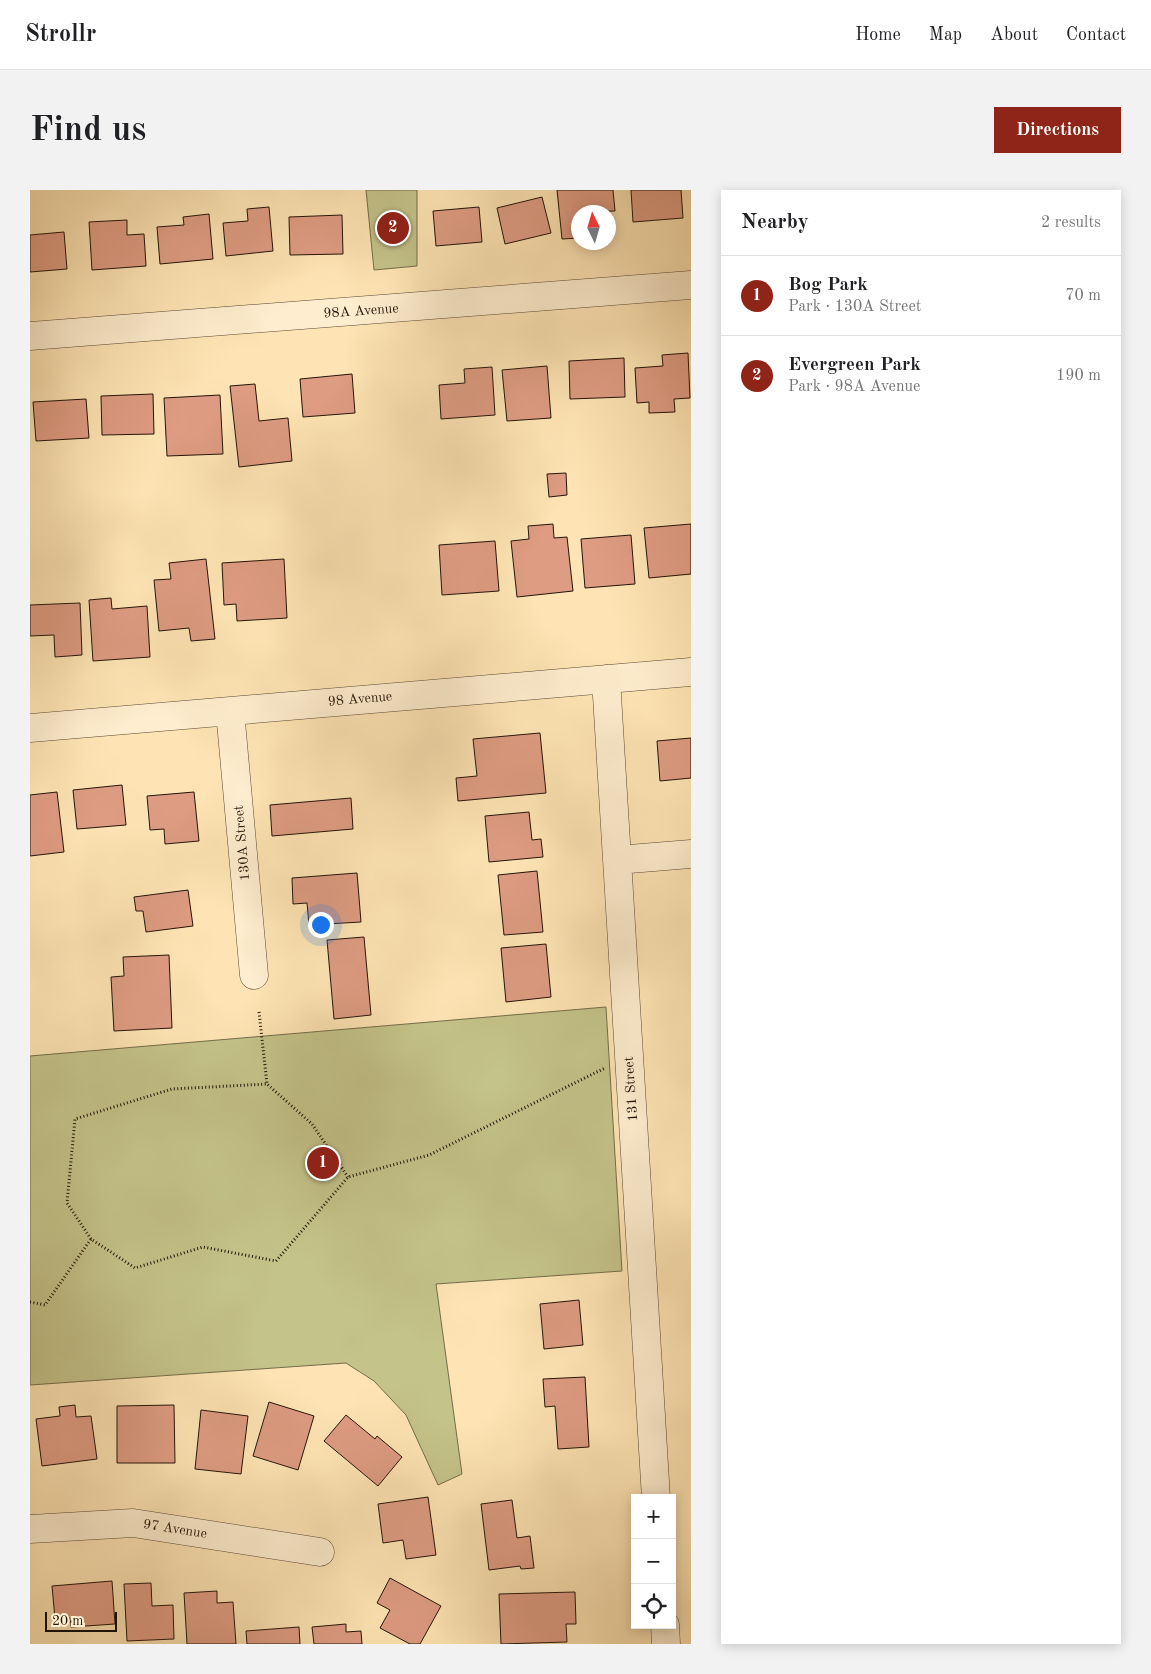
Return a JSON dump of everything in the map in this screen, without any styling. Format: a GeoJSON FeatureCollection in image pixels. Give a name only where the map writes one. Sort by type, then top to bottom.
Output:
{"type":"FeatureCollection","features":[{"type":"Feature","properties":{"kind":"street","name":"98A Avenue"},"geometry":{"type":"LineString","coordinates":[[30,336],[691,285]]}},
{"type":"Feature","properties":{"kind":"street","name":"98 Avenue"},"geometry":{"type":"LineString","coordinates":[[30,728],[691,672]]}},
{"type":"Feature","properties":{"kind":"street","name":"131 Street"},"geometry":{"type":"LineString","coordinates":[[606,679],[656,1494]]}},
{"type":"Feature","properties":{"kind":"street","name":"130A Street"},"geometry":{"type":"LineString","coordinates":[[230,711],[254,975]]}},
{"type":"Feature","properties":{"kind":"street"},"geometry":{"type":"LineString","coordinates":[[617,860],[691,854]]}},
{"type":"Feature","properties":{"kind":"street","name":"97 Avenue"},"geometry":{"type":"LineString","coordinates":[[30,1529],[133,1523],[320,1552]]}},
{"type":"Feature","properties":{"kind":"street"},"geometry":{"type":"LineString","coordinates":[[665,1629],[666,1644]]}},
{"type":"Feature","properties":{"kind":"path"},"geometry":{"type":"LineString","coordinates":[[259,1012],[267,1084],[312,1124],[348,1177]]}},
{"type":"Feature","properties":{"kind":"path"},"geometry":{"type":"LineString","coordinates":[[267,1084],[172,1089],[75,1119],[67,1204],[91,1239],[134,1268],[203,1247],[276,1261],[348,1177],[429,1155],[612,1064]]}},
{"type":"Feature","properties":{"kind":"path"},"geometry":{"type":"LineString","coordinates":[[30,1302],[45,1306],[91,1239]]}},
{"type":"Feature","properties":{"kind":"shaded area"},"geometry":{"type":"Polygon","coordinates":[[[366,190],[417,190],[417,266],[374,270],[366,190]]]}},
{"type":"Feature","properties":{"kind":"shaded area"},"geometry":{"type":"Polygon","coordinates":[[[606,1007],[622,1271],[436,1284],[462,1474],[438,1485],[406,1415],[374,1381],[346,1363],[30,1385],[30,1056],[606,1007]]]}},
{"type":"Feature","properties":{"kind":"building"},"geometry":{"type":"Polygon","coordinates":[[[557,190],[613,190],[614,205],[571,205],[571,238],[562,239],[557,190]]]}},
{"type":"Feature","properties":{"kind":"building"},"geometry":{"type":"Polygon","coordinates":[[[631,190],[681,190],[683,218],[633,222],[631,190]]]}},
{"type":"Feature","properties":{"kind":"building"},"geometry":{"type":"Polygon","coordinates":[[[542,197],[551,233],[505,244],[497,208],[542,197]]]}},
{"type":"Feature","properties":{"kind":"building"},"geometry":{"type":"Polygon","coordinates":[[[269,207],[273,251],[226,256],[223,223],[248,221],[247,209],[269,207]]]}},
{"type":"Feature","properties":{"kind":"building"},"geometry":{"type":"Polygon","coordinates":[[[479,207],[482,242],[436,246],[433,211],[479,207]]]}},
{"type":"Feature","properties":{"kind":"building"},"geometry":{"type":"Polygon","coordinates":[[[209,214],[213,259],[160,264],[157,227],[184,225],[183,217],[209,214]]]}},
{"type":"Feature","properties":{"kind":"building"},"geometry":{"type":"Polygon","coordinates":[[[342,215],[343,254],[290,255],[289,217],[342,215]]]}},
{"type":"Feature","properties":{"kind":"building"},"geometry":{"type":"Polygon","coordinates":[[[127,220],[127,235],[144,234],[146,266],[92,270],[89,222],[127,220]]]}},
{"type":"Feature","properties":{"kind":"building"},"geometry":{"type":"Polygon","coordinates":[[[64,232],[67,269],[30,272],[30,235],[64,232]]]}},
{"type":"Feature","properties":{"kind":"building"},"geometry":{"type":"Polygon","coordinates":[[[688,353],[690,398],[674,399],[675,412],[649,413],[649,402],[637,403],[635,368],[663,366],[662,355],[688,353]]]}},
{"type":"Feature","properties":{"kind":"building"},"geometry":{"type":"Polygon","coordinates":[[[624,358],[625,397],[570,399],[569,361],[624,358]]]}},
{"type":"Feature","properties":{"kind":"building"},"geometry":{"type":"Polygon","coordinates":[[[547,366],[551,418],[507,421],[502,370],[547,366]]]}},
{"type":"Feature","properties":{"kind":"building"},"geometry":{"type":"Polygon","coordinates":[[[492,367],[495,415],[441,419],[439,385],[465,383],[464,369],[492,367]]]}},
{"type":"Feature","properties":{"kind":"building"},"geometry":{"type":"Polygon","coordinates":[[[352,374],[355,413],[303,417],[300,379],[352,374]]]}},
{"type":"Feature","properties":{"kind":"building"},"geometry":{"type":"Polygon","coordinates":[[[255,384],[259,421],[288,418],[292,461],[239,467],[230,386],[255,384]]]}},
{"type":"Feature","properties":{"kind":"building"},"geometry":{"type":"Polygon","coordinates":[[[153,394],[154,434],[102,435],[101,396],[153,394]]]}},
{"type":"Feature","properties":{"kind":"building"},"geometry":{"type":"Polygon","coordinates":[[[220,395],[223,454],[167,456],[164,398],[220,395]]]}},
{"type":"Feature","properties":{"kind":"building"},"geometry":{"type":"Polygon","coordinates":[[[86,399],[89,438],[36,441],[33,402],[86,399]]]}},
{"type":"Feature","properties":{"kind":"building"},"geometry":{"type":"Polygon","coordinates":[[[566,473],[567,495],[549,497],[547,474],[566,473]]]}},
{"type":"Feature","properties":{"kind":"building"},"geometry":{"type":"Polygon","coordinates":[[[553,524],[554,538],[567,537],[573,591],[517,597],[511,541],[529,539],[528,526],[553,524]]]}},
{"type":"Feature","properties":{"kind":"building"},"geometry":{"type":"Polygon","coordinates":[[[691,524],[691,574],[649,578],[644,528],[691,524]]]}},
{"type":"Feature","properties":{"kind":"building"},"geometry":{"type":"Polygon","coordinates":[[[631,535],[635,584],[585,588],[581,539],[631,535]]]}},
{"type":"Feature","properties":{"kind":"building"},"geometry":{"type":"Polygon","coordinates":[[[495,541],[499,591],[442,595],[439,545],[495,541]]]}},
{"type":"Feature","properties":{"kind":"building"},"geometry":{"type":"Polygon","coordinates":[[[206,559],[215,639],[191,641],[189,628],[159,631],[154,580],[171,579],[169,563],[206,559]]]}},
{"type":"Feature","properties":{"kind":"building"},"geometry":{"type":"Polygon","coordinates":[[[284,559],[287,618],[237,621],[236,604],[224,605],[222,563],[284,559]]]}},
{"type":"Feature","properties":{"kind":"building"},"geometry":{"type":"Polygon","coordinates":[[[111,598],[112,609],[147,606],[150,657],[93,661],[89,600],[111,598]]]}},
{"type":"Feature","properties":{"kind":"building"},"geometry":{"type":"Polygon","coordinates":[[[80,603],[82,655],[55,657],[54,635],[30,636],[30,605],[80,603]]]}},
{"type":"Feature","properties":{"kind":"building"},"geometry":{"type":"Polygon","coordinates":[[[540,733],[546,793],[458,801],[456,778],[477,776],[473,739],[540,733]]]}},
{"type":"Feature","properties":{"kind":"building"},"geometry":{"type":"Polygon","coordinates":[[[691,738],[691,778],[660,781],[657,741],[691,738]]]}},
{"type":"Feature","properties":{"kind":"building"},"geometry":{"type":"Polygon","coordinates":[[[122,785],[126,825],[77,829],[73,790],[122,785]]]}},
{"type":"Feature","properties":{"kind":"building"},"geometry":{"type":"Polygon","coordinates":[[[57,792],[64,852],[30,856],[30,795],[57,792]]]}},
{"type":"Feature","properties":{"kind":"building"},"geometry":{"type":"Polygon","coordinates":[[[194,792],[199,841],[165,844],[164,829],[150,830],[147,796],[194,792]]]}},
{"type":"Feature","properties":{"kind":"building"},"geometry":{"type":"Polygon","coordinates":[[[351,798],[353,829],[272,836],[270,805],[351,798]]]}},
{"type":"Feature","properties":{"kind":"building"},"geometry":{"type":"Polygon","coordinates":[[[529,812],[532,840],[541,839],[543,857],[489,862],[485,816],[529,812]]]}},
{"type":"Feature","properties":{"kind":"building"},"geometry":{"type":"Polygon","coordinates":[[[537,871],[543,932],[504,935],[498,875],[537,871]]]}},
{"type":"Feature","properties":{"kind":"building"},"geometry":{"type":"Polygon","coordinates":[[[357,873],[361,922],[309,925],[307,903],[293,904],[292,878],[357,873]]]}},
{"type":"Feature","properties":{"kind":"building"},"geometry":{"type":"Polygon","coordinates":[[[188,890],[193,926],[146,932],[143,911],[136,911],[134,897],[188,890]]]}},
{"type":"Feature","properties":{"kind":"building"},"geometry":{"type":"Polygon","coordinates":[[[364,937],[371,1015],[334,1019],[327,940],[364,937]]]}},
{"type":"Feature","properties":{"kind":"building"},"geometry":{"type":"Polygon","coordinates":[[[546,944],[551,997],[506,1002],[501,948],[546,944]]]}},
{"type":"Feature","properties":{"kind":"building"},"geometry":{"type":"Polygon","coordinates":[[[169,955],[172,1028],[114,1031],[111,977],[124,976],[123,957],[169,955]]]}},
{"type":"Feature","properties":{"kind":"building"},"geometry":{"type":"Polygon","coordinates":[[[579,1300],[583,1345],[544,1349],[540,1304],[579,1300]]]}},
{"type":"Feature","properties":{"kind":"building"},"geometry":{"type":"Polygon","coordinates":[[[585,1377],[589,1447],[558,1449],[555,1406],[545,1407],[543,1379],[585,1377]]]}},
{"type":"Feature","properties":{"kind":"building"},"geometry":{"type":"Polygon","coordinates":[[[269,1402],[314,1416],[298,1470],[253,1456],[269,1402]]]}},
{"type":"Feature","properties":{"kind":"building"},"geometry":{"type":"Polygon","coordinates":[[[75,1405],[76,1417],[91,1416],[97,1459],[42,1466],[36,1419],[60,1416],[59,1407],[75,1405]]]}},
{"type":"Feature","properties":{"kind":"building"},"geometry":{"type":"Polygon","coordinates":[[[174,1405],[175,1463],[117,1463],[117,1406],[174,1405]]]}},
{"type":"Feature","properties":{"kind":"building"},"geometry":{"type":"Polygon","coordinates":[[[201,1410],[248,1416],[241,1474],[195,1469],[201,1410]]]}},
{"type":"Feature","properties":{"kind":"building"},"geometry":{"type":"Polygon","coordinates":[[[346,1415],[375,1439],[377,1436],[402,1457],[378,1486],[324,1441],[346,1415]]]}},
{"type":"Feature","properties":{"kind":"building"},"geometry":{"type":"Polygon","coordinates":[[[428,1497],[436,1555],[406,1559],[403,1540],[383,1543],[378,1504],[428,1497]]]}},
{"type":"Feature","properties":{"kind":"building"},"geometry":{"type":"Polygon","coordinates":[[[512,1500],[517,1538],[530,1536],[534,1568],[521,1569],[520,1566],[489,1570],[481,1504],[512,1500]]]}},
{"type":"Feature","properties":{"kind":"building"},"geometry":{"type":"Polygon","coordinates":[[[390,1578],[441,1606],[420,1644],[410,1644],[380,1628],[390,1610],[377,1603],[390,1578]]]}},
{"type":"Feature","properties":{"kind":"building"},"geometry":{"type":"Polygon","coordinates":[[[112,1581],[115,1624],[71,1627],[70,1618],[55,1619],[52,1586],[112,1581]]]}},
{"type":"Feature","properties":{"kind":"building"},"geometry":{"type":"Polygon","coordinates":[[[151,1583],[152,1606],[173,1605],[174,1639],[127,1641],[124,1584],[151,1583]]]}},
{"type":"Feature","properties":{"kind":"building"},"geometry":{"type":"Polygon","coordinates":[[[217,1591],[217,1603],[233,1602],[236,1644],[187,1644],[184,1593],[217,1591]]]}},
{"type":"Feature","properties":{"kind":"building"},"geometry":{"type":"Polygon","coordinates":[[[575,1592],[576,1624],[566,1624],[567,1642],[501,1644],[499,1594],[575,1592]]]}},
{"type":"Feature","properties":{"kind":"building"},"geometry":{"type":"Polygon","coordinates":[[[346,1624],[346,1632],[361,1631],[362,1644],[314,1644],[312,1627],[346,1624]]]}},
{"type":"Feature","properties":{"kind":"building"},"geometry":{"type":"Polygon","coordinates":[[[299,1627],[300,1644],[247,1644],[246,1631],[299,1627]]]}},
{"type":"Feature","properties":{"kind":"place","name":"Evergreen Park"},"geometry":{"type":"Point","coordinates":[393,228]}},
{"type":"Feature","properties":{"kind":"place","name":"Bog Park"},"geometry":{"type":"Point","coordinates":[323,1163]}}]}
